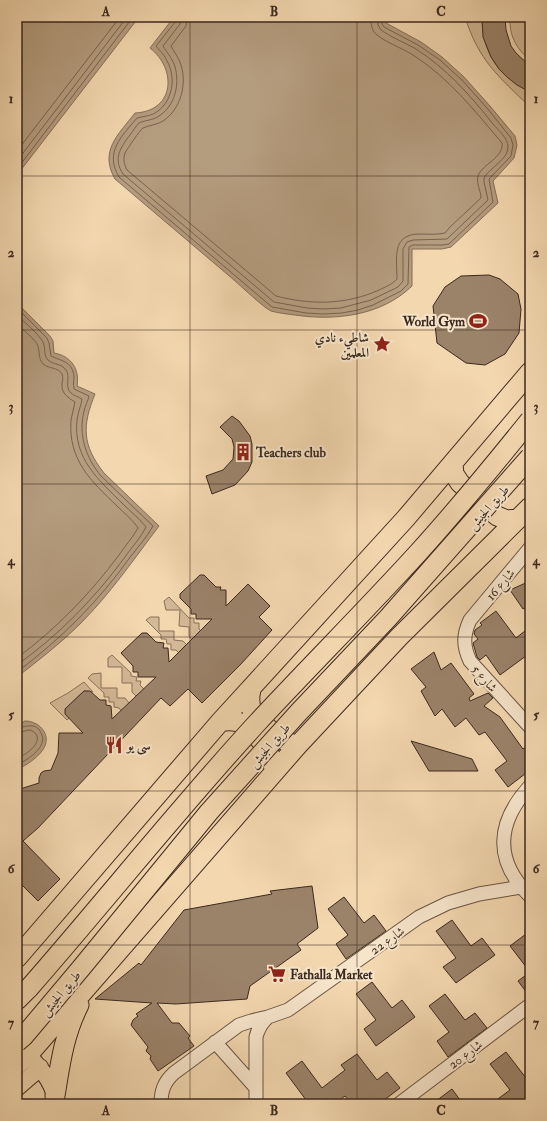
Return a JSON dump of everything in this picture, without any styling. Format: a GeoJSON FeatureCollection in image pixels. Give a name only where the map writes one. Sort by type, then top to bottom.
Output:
{"type":"FeatureCollection","features":[{"type":"Feature","properties":{"kind":"highway"},"geometry":{"type":"LineString","coordinates":[[17,958],[220,722],[251,690],[453,465],[530,372]]}},
{"type":"Feature","properties":{"kind":"highway","name":"طريق الجيش"},"geometry":{"type":"LineString","coordinates":[[17,1000],[34,983],[93,915],[214,770],[296,681],[418,553],[484,477],[530,420]]}},
{"type":"Feature","properties":{"kind":"highway","name":"طريق الجيش"},"geometry":{"type":"LineString","coordinates":[[24,1055],[24,1036],[171,857],[253,762],[388,618],[530,458]]}},
{"type":"Feature","properties":{"kind":"highway"},"geometry":{"type":"LineString","coordinates":[[453,465],[454,474],[460,483],[497,516],[507,520],[524,513]]}},
{"type":"Feature","properties":{"kind":"highway"},"geometry":{"type":"LineString","coordinates":[[24,1055],[88,988],[298,745],[399,637],[524,513]]}},
{"type":"Feature","properties":{"kind":"highway"},"geometry":{"type":"LineString","coordinates":[[251,690],[251,707],[256,718],[280,739],[291,744],[298,745]]}},
{"type":"Feature","properties":{"kind":"highway"},"geometry":{"type":"LineString","coordinates":[[220,722],[230,720],[240,722],[252,729],[270,755],[273,765],[271,775]]}},
{"type":"Feature","properties":{"kind":"highway"},"geometry":{"type":"LineString","coordinates":[[56,1100],[61,1057],[71,1021],[88,988]]}},
{"type":"Feature","properties":{"kind":"main road"},"geometry":{"type":"LineString","coordinates":[[17,1088],[32,1076],[24,1055]]}},
{"type":"Feature","properties":{"kind":"main road"},"geometry":{"type":"LineString","coordinates":[[24,1055],[48,1081],[56,1100]]}},
{"type":"Feature","properties":{"kind":"street","name":"شارع 16"},"geometry":{"type":"LineString","coordinates":[[470,620],[530,548]]}},
{"type":"Feature","properties":{"kind":"street","name":"شارع 5"},"geometry":{"type":"LineString","coordinates":[[470,620],[464,640],[465,651],[470,661],[530,727]]}},
{"type":"Feature","properties":{"kind":"street"},"geometry":{"type":"LineString","coordinates":[[525,892],[509,868],[505,858],[503,843],[505,828],[511,813],[530,786]]}},
{"type":"Feature","properties":{"kind":"street"},"geometry":{"type":"LineString","coordinates":[[511,813],[530,798]]}},
{"type":"Feature","properties":{"kind":"street","name":"شارع 22"},"geometry":{"type":"LineString","coordinates":[[161,1104],[163,1086],[167,1079],[174,1072],[215,1042],[239,1025],[288,1010],[419,917],[448,903],[479,894],[525,892]]}},
{"type":"Feature","properties":{"kind":"street","name":"شارع 20"},"geometry":{"type":"LineString","coordinates":[[400,1104],[530,1005]]}},
{"type":"Feature","properties":{"kind":"street"},"geometry":{"type":"LineString","coordinates":[[256,1104],[256,1037],[262,1023],[268,1017]]}},
{"type":"Feature","properties":{"kind":"street"},"geometry":{"type":"LineString","coordinates":[[215,1042],[256,1088]]}},
{"type":"Feature","properties":{"kind":"shaded area"},"geometry":{"type":"Polygon","coordinates":[[[465,17],[482,17],[485,42],[494,62],[509,78],[530,91],[530,107],[499,77],[483,57],[470,32],[465,17]]]}},
{"type":"Feature","properties":{"kind":"shaded area"},"geometry":{"type":"Polygon","coordinates":[[[510,17],[530,17],[530,60],[525,56],[514,41],[510,17]]]}},
{"type":"Feature","properties":{"kind":"shaded area"},"geometry":{"type":"Polygon","coordinates":[[[169,597],[189,618],[194,618],[194,623],[199,623],[199,629],[204,634],[192,640],[189,636],[189,627],[179,626],[180,610],[166,610],[164,601],[169,597]]]}},
{"type":"Feature","properties":{"kind":"shaded area"},"geometry":{"type":"Polygon","coordinates":[[[150,617],[159,617],[159,631],[174,631],[174,640],[183,641],[187,645],[182,656],[176,650],[171,650],[171,644],[167,644],[166,639],[161,639],[161,635],[146,620],[150,617]]]}},
{"type":"Feature","properties":{"kind":"shaded area"},"geometry":{"type":"Polygon","coordinates":[[[112,655],[131,673],[131,676],[137,677],[136,681],[141,681],[140,685],[147,692],[136,696],[132,692],[132,683],[122,683],[122,667],[108,667],[108,658],[112,655]]]}},
{"type":"Feature","properties":{"kind":"shaded area"},"geometry":{"type":"Polygon","coordinates":[[[101,673],[101,688],[117,688],[117,698],[125,698],[129,703],[124,714],[119,708],[114,707],[114,702],[109,702],[109,697],[104,697],[104,693],[88,678],[92,674],[101,673]]]}},
{"type":"Feature","properties":{"kind":"shaded area"},"geometry":{"type":"Polygon","coordinates":[[[84,682],[93,692],[84,691],[65,709],[69,718],[67,720],[50,703],[84,682]]]}},
{"type":"Feature","properties":{"kind":"water"},"geometry":{"type":"Polygon","coordinates":[[[17,17],[139,17],[17,175],[17,17]]]}},
{"type":"Feature","properties":{"kind":"water"},"geometry":{"type":"Polygon","coordinates":[[[174,17],[386,17],[386,23],[421,42],[442,57],[464,77],[515,136],[517,145],[514,158],[493,181],[498,203],[451,247],[442,249],[412,249],[412,286],[400,296],[386,304],[357,314],[326,317],[310,317],[271,311],[115,179],[111,169],[109,160],[110,152],[117,136],[135,113],[148,110],[158,105],[168,88],[168,77],[165,67],[159,57],[150,48],[174,17]]]}},
{"type":"Feature","properties":{"kind":"water"},"geometry":{"type":"Polygon","coordinates":[[[17,303],[50,336],[53,341],[54,353],[65,357],[73,364],[77,374],[77,386],[95,394],[88,416],[86,435],[91,453],[97,463],[104,473],[159,526],[91,613],[58,645],[17,677],[17,303]]]}},
{"type":"Feature","properties":{"kind":"water"},"geometry":{"type":"Polygon","coordinates":[[[25,721],[36,724],[40,727],[46,735],[46,740],[45,746],[40,754],[31,762],[17,770],[17,725],[25,721]]]}},
{"type":"Feature","properties":{"kind":"building"},"geometry":{"type":"Polygon","coordinates":[[[482,17],[505,17],[506,30],[511,46],[530,66],[530,92],[517,85],[507,77],[499,69],[491,57],[483,37],[482,17]]]}},
{"type":"Feature","properties":{"kind":"building","name":"World Gym"},"geometry":{"type":"Polygon","coordinates":[[[489,275],[500,279],[518,294],[521,309],[519,333],[505,354],[485,365],[466,363],[437,343],[433,306],[445,287],[461,276],[489,275]]]}},
{"type":"Feature","properties":{"kind":"building","name":"Teachers club"},"geometry":{"type":"Polygon","coordinates":[[[232,416],[239,421],[250,436],[252,444],[252,462],[248,471],[235,485],[212,494],[206,476],[223,470],[233,459],[234,447],[232,439],[220,427],[232,416]]]}},
{"type":"Feature","properties":{"kind":"building"},"geometry":{"type":"Polygon","coordinates":[[[200,575],[204,575],[216,587],[221,587],[220,590],[226,590],[226,606],[248,584],[270,606],[259,617],[272,630],[202,703],[188,689],[170,706],[161,698],[38,828],[23,841],[60,879],[38,901],[17,880],[17,790],[39,783],[41,773],[51,770],[58,753],[59,733],[83,733],[65,714],[65,709],[84,691],[90,691],[100,700],[106,700],[106,705],[111,706],[112,719],[156,677],[138,677],[138,672],[133,672],[133,666],[121,653],[142,633],[147,633],[156,642],[164,643],[163,648],[168,648],[169,662],[212,619],[196,619],[196,614],[191,614],[191,609],[180,598],[180,594],[200,575]]]}},
{"type":"Feature","properties":{"kind":"building"},"geometry":{"type":"Polygon","coordinates":[[[530,581],[530,605],[523,609],[510,590],[530,581]]]}},
{"type":"Feature","properties":{"kind":"building"},"geometry":{"type":"Polygon","coordinates":[[[496,611],[516,638],[530,627],[530,653],[500,675],[486,655],[480,660],[477,657],[473,643],[478,639],[474,634],[475,630],[482,625],[480,623],[496,611]]]}},
{"type":"Feature","properties":{"kind":"building"},"geometry":{"type":"Polygon","coordinates":[[[434,652],[441,670],[451,663],[474,694],[469,698],[470,701],[488,693],[493,698],[484,706],[500,717],[523,749],[530,744],[530,770],[508,787],[495,770],[507,761],[485,732],[479,735],[466,718],[455,727],[442,709],[435,716],[421,691],[426,687],[411,669],[434,652]]]}},
{"type":"Feature","properties":{"kind":"building"},"geometry":{"type":"Polygon","coordinates":[[[411,741],[472,759],[478,771],[429,771],[411,741]]]}},
{"type":"Feature","properties":{"kind":"building"},"geometry":{"type":"Polygon","coordinates":[[[312,886],[318,928],[297,944],[301,950],[250,986],[247,999],[176,1004],[157,1003],[172,1023],[179,1023],[190,1036],[188,1038],[194,1046],[158,1071],[150,1059],[151,1056],[146,1051],[148,1047],[131,1025],[133,1020],[138,1016],[136,1014],[152,1003],[95,999],[139,963],[141,965],[184,910],[272,894],[270,891],[312,886]]]}},
{"type":"Feature","properties":{"kind":"building"},"geometry":{"type":"Polygon","coordinates":[[[344,897],[364,923],[374,915],[386,931],[346,959],[336,944],[348,935],[328,909],[344,897]]]}},
{"type":"Feature","properties":{"kind":"building"},"geometry":{"type":"Polygon","coordinates":[[[452,920],[471,946],[482,938],[495,955],[456,983],[443,967],[456,958],[436,931],[452,920]]]}},
{"type":"Feature","properties":{"kind":"building"},"geometry":{"type":"Polygon","coordinates":[[[526,934],[530,939],[530,972],[510,946],[526,934]]]}},
{"type":"Feature","properties":{"kind":"building"},"geometry":{"type":"Polygon","coordinates":[[[530,972],[530,997],[518,981],[530,972]]]}},
{"type":"Feature","properties":{"kind":"building"},"geometry":{"type":"Polygon","coordinates":[[[372,982],[392,1008],[402,1000],[415,1017],[376,1046],[364,1029],[376,1020],[356,994],[372,982]]]}},
{"type":"Feature","properties":{"kind":"building"},"geometry":{"type":"Polygon","coordinates":[[[445,994],[465,1020],[475,1013],[487,1028],[448,1057],[437,1041],[449,1032],[429,1006],[445,994]]]}},
{"type":"Feature","properties":{"kind":"building"},"geometry":{"type":"Polygon","coordinates":[[[506,1052],[526,1078],[530,1075],[530,1101],[526,1104],[491,1104],[510,1090],[490,1064],[506,1052]]]}},
{"type":"Feature","properties":{"kind":"building"},"geometry":{"type":"Polygon","coordinates":[[[357,1054],[377,1080],[387,1072],[400,1088],[379,1104],[351,1104],[345,1096],[334,1104],[309,1104],[286,1073],[302,1061],[322,1088],[345,1070],[341,1065],[357,1054]]]}},
{"type":"Feature","properties":{"kind":"building"},"geometry":{"type":"Polygon","coordinates":[[[452,1089],[463,1104],[432,1104],[452,1089]]]}},
{"type":"Feature","properties":{"kind":"place","name":"World Gym"},"geometry":{"type":"Point","coordinates":[478,321]}},
{"type":"Feature","properties":{"kind":"place","name":"شاطيء نادي المعلمين"},"geometry":{"type":"Point","coordinates":[382,344]}},
{"type":"Feature","properties":{"kind":"place","name":"Teachers club"},"geometry":{"type":"Point","coordinates":[243,452]}},
{"type":"Feature","properties":{"kind":"place","name":"سى يو"},"geometry":{"type":"Point","coordinates":[114,745]}},
{"type":"Feature","properties":{"kind":"place","name":"Fathalla Market"},"geometry":{"type":"Point","coordinates":[277,974]}}]}
